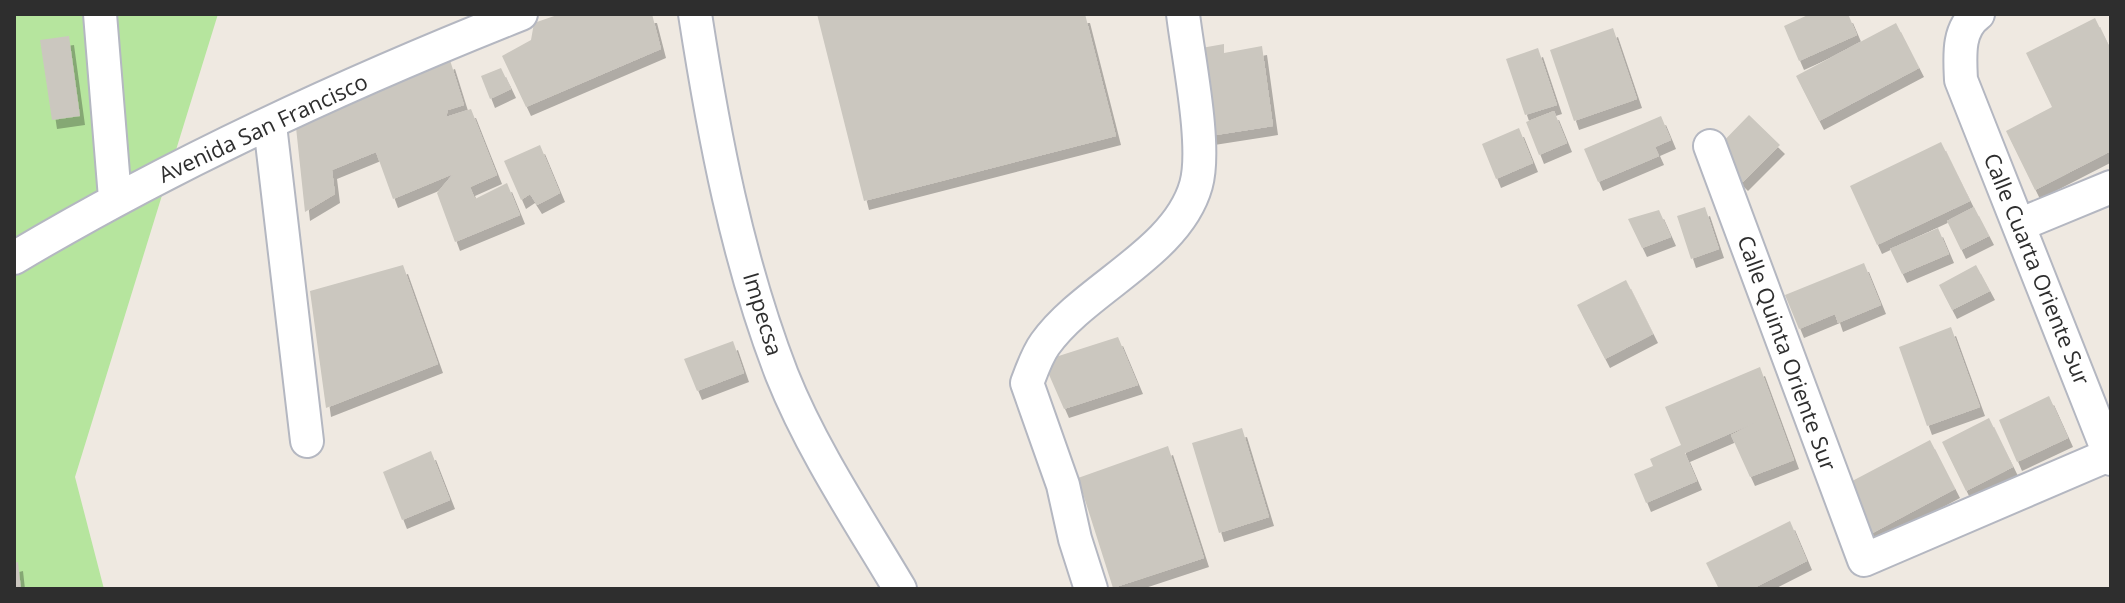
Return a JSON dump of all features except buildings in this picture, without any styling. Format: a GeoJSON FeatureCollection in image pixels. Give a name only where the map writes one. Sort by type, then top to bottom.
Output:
{"type":"FeatureCollection","features":[{"type":"Feature","properties":{"kind":"street"},"geometry":{"type":"LineString","coordinates":[[100,14],[115,198]]}},
{"type":"Feature","properties":{"kind":"street","name":"Avenida San Francisco"},"geometry":{"type":"LineString","coordinates":[[14,258],[115,198],[397,63],[521,14]]}},
{"type":"Feature","properties":{"kind":"street","name":"Impecsa"},"geometry":{"type":"LineString","coordinates":[[695,14],[718,156],[783,377],[826,464],[900,589]]}},
{"type":"Feature","properties":{"kind":"street"},"geometry":{"type":"LineString","coordinates":[[1091,589],[1075,539],[1063,485],[1027,383],[1044,345],[1076,311],[1175,226],[1196,185],[1198,149],[1183,14]]}},
{"type":"Feature","properties":{"kind":"street","name":"Calle Cuarta Oriente Sur"},"geometry":{"type":"LineString","coordinates":[[1978,14],[1971,19],[1959,47],[1961,80],[2111,456]]}},
{"type":"Feature","properties":{"kind":"street"},"geometry":{"type":"LineString","coordinates":[[270,125],[307,441]]}},
{"type":"Feature","properties":{"kind":"street","name":"Calle Quinta Oriente Sur"},"geometry":{"type":"LineString","coordinates":[[1710,146],[1864,560],[2111,456]]}},
{"type":"Feature","properties":{"kind":"street"},"geometry":{"type":"LineString","coordinates":[[2019,225],[2111,187]]}},
{"type":"Feature","properties":{"kind":"green space"},"geometry":{"type":"Polygon","coordinates":[[[14,14],[218,14],[75,477],[104,589],[14,589],[14,14]]]}}]}
